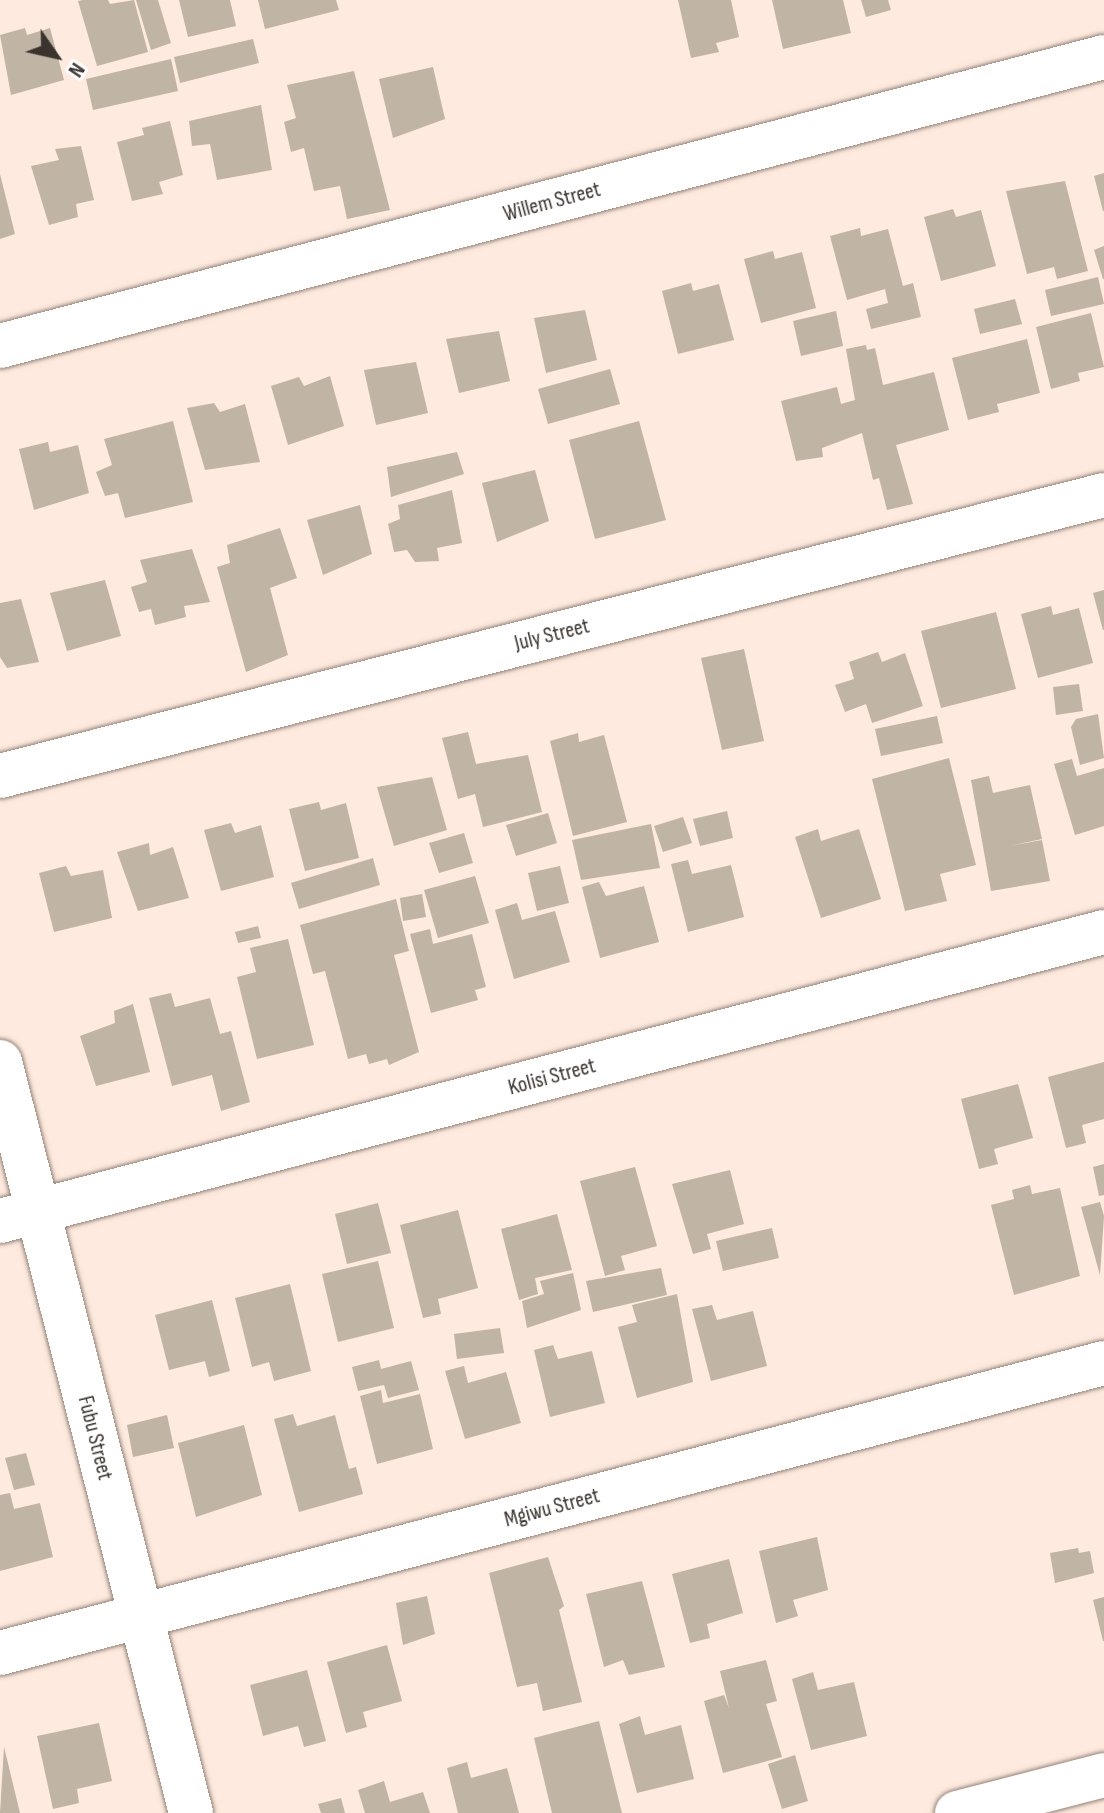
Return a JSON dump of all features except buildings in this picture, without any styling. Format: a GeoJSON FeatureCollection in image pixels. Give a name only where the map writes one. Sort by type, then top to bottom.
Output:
{"type":"FeatureCollection","features":[{"type":"Feature","properties":{"kind":"street","name":"Willem Street"},"geometry":{"type":"LineString","coordinates":[[0,346],[1104,57]]}},
{"type":"Feature","properties":{"kind":"street","name":"July Street"},"geometry":{"type":"LineString","coordinates":[[0,776],[1104,495]]}},
{"type":"Feature","properties":{"kind":"street","name":"Kolisi Street"},"geometry":{"type":"LineString","coordinates":[[19,1216],[1104,932]]}},
{"type":"Feature","properties":{"kind":"street","name":"Fubu Street"},"geometry":{"type":"LineString","coordinates":[[0,1062],[19,1216],[140,1616],[191,1813]]}},
{"type":"Feature","properties":{"kind":"street","name":"Mgiwu Street"},"geometry":{"type":"LineString","coordinates":[[0,1653],[1104,1363]]}},
{"type":"Feature","properties":{"kind":"street"},"geometry":{"type":"LineString","coordinates":[[957,1813],[1104,1775]]}}]}
